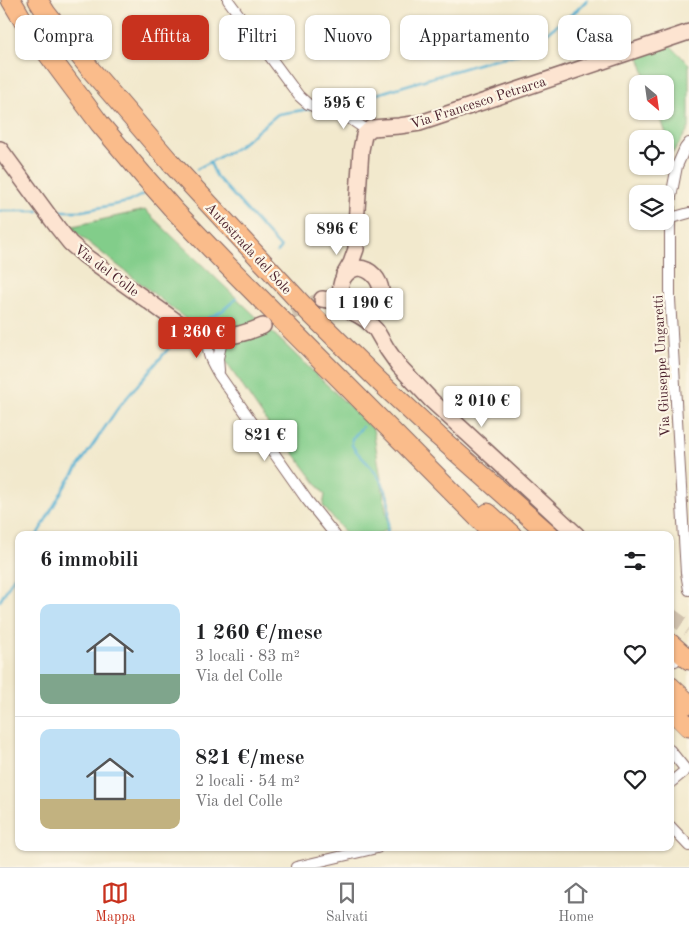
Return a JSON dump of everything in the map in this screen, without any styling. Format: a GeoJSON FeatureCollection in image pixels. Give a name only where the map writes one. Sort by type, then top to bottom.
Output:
{"type":"FeatureCollection","features":[{"type":"Feature","properties":{"kind":"highway","name":"Autostrada del Sole"},"geometry":{"type":"LineString","coordinates":[[11,0],[24,22],[100,124],[174,210],[491,531]]}},
{"type":"Feature","properties":{"kind":"highway","name":"Autostrada del Sole"},"geometry":{"type":"LineString","coordinates":[[38,0],[91,70],[170,162],[310,313],[438,436],[545,531]]}},
{"type":"Feature","properties":{"kind":"highway","name":"Autostrada del Sole"},"geometry":{"type":"LineString","coordinates":[[339,378],[508,531]]}},
{"type":"Feature","properties":{"kind":"highway"},"geometry":{"type":"LineString","coordinates":[[674,690],[689,704]]}},
{"type":"Feature","properties":{"kind":"highway"},"geometry":{"type":"LineString","coordinates":[[674,712],[689,726]]}},
{"type":"Feature","properties":{"kind":"main road","name":"Via Francesco Petrarca"},"geometry":{"type":"LineString","coordinates":[[368,131],[372,128],[399,126],[427,120],[689,32]]}},
{"type":"Feature","properties":{"kind":"main road"},"geometry":{"type":"LineString","coordinates":[[368,131],[364,135],[361,150],[356,249],[351,264],[342,280],[342,296],[353,312],[366,320],[376,330],[399,366],[432,401],[572,531]]}},
{"type":"Feature","properties":{"kind":"main road","name":"Via del Colle"},"geometry":{"type":"LineString","coordinates":[[0,149],[58,228],[70,243],[85,256],[185,327],[216,336]]}},
{"type":"Feature","properties":{"kind":"main road"},"geometry":{"type":"LineString","coordinates":[[356,249],[368,270],[376,278],[381,290],[382,296],[378,307],[376,330]]}},
{"type":"Feature","properties":{"kind":"main road"},"geometry":{"type":"LineString","coordinates":[[342,280],[352,269],[363,268],[368,270]]}},
{"type":"Feature","properties":{"kind":"main road"},"geometry":{"type":"LineString","coordinates":[[353,312],[369,314],[378,307]]}},
{"type":"Feature","properties":{"kind":"main road"},"geometry":{"type":"LineString","coordinates":[[216,336],[242,334],[263,326]]}},
{"type":"Feature","properties":{"kind":"street"},"geometry":{"type":"LineString","coordinates":[[228,0],[298,96],[308,104],[329,113],[348,118],[368,131]]}},
{"type":"Feature","properties":{"kind":"street","name":"Via Giuseppe Ungaretti"},"geometry":{"type":"LineString","coordinates":[[673,185],[681,158],[689,143]]}},
{"type":"Feature","properties":{"kind":"street"},"geometry":{"type":"LineString","coordinates":[[674,217],[689,213]]}},
{"type":"Feature","properties":{"kind":"street","name":"Via Giuseppe Ungaretti"},"geometry":{"type":"LineString","coordinates":[[671,230],[670,299],[686,573],[689,590]]}},
{"type":"Feature","properties":{"kind":"street"},"geometry":{"type":"LineString","coordinates":[[216,336],[220,375],[307,500],[333,531]]}},
{"type":"Feature","properties":{"kind":"street"},"geometry":{"type":"LineString","coordinates":[[674,755],[686,770],[674,779]]}},
{"type":"Feature","properties":{"kind":"street"},"geometry":{"type":"LineString","coordinates":[[674,830],[689,846]]}},
{"type":"Feature","properties":{"kind":"street"},"geometry":{"type":"LineString","coordinates":[[296,867],[364,851]]}},
{"type":"Feature","properties":{"kind":"green space"},"geometry":{"type":"Polygon","coordinates":[[[668,43],[689,64],[689,128],[674,151],[674,130],[665,130],[661,120],[674,120],[674,75],[645,75],[638,54],[668,43]]]}},
{"type":"Feature","properties":{"kind":"green space"},"geometry":{"type":"Polygon","coordinates":[[[145,210],[373,429],[389,528],[384,531],[344,531],[323,506],[325,495],[287,444],[282,444],[219,352],[182,316],[69,227],[145,210]]]}},
{"type":"Feature","properties":{"kind":"waterway"},"geometry":{"type":"LineString","coordinates":[[323,107],[340,105],[491,60],[519,54],[577,10],[587,0]]}},
{"type":"Feature","properties":{"kind":"waterway"},"geometry":{"type":"LineString","coordinates":[[197,169],[238,147],[278,114],[310,109]]}},
{"type":"Feature","properties":{"kind":"waterway"},"geometry":{"type":"LineString","coordinates":[[210,162],[216,176],[281,248],[277,252]]}},
{"type":"Feature","properties":{"kind":"waterway"},"geometry":{"type":"LineString","coordinates":[[51,211],[82,211],[128,202],[142,195]]}},
{"type":"Feature","properties":{"kind":"waterway"},"geometry":{"type":"LineString","coordinates":[[0,211],[38,211]]}},
{"type":"Feature","properties":{"kind":"waterway"},"geometry":{"type":"LineString","coordinates":[[206,319],[222,311],[237,298]]}},
{"type":"Feature","properties":{"kind":"waterway"},"geometry":{"type":"LineString","coordinates":[[39,531],[65,486],[118,408],[180,335]]}},
{"type":"Feature","properties":{"kind":"waterway"},"geometry":{"type":"LineString","coordinates":[[362,427],[352,439],[352,445],[377,475],[386,490],[389,506],[387,531]]}},
{"type":"Feature","properties":{"kind":"waterway"},"geometry":{"type":"LineString","coordinates":[[0,601],[15,575]]}},
{"type":"Feature","properties":{"kind":"tunnel"},"geometry":{"type":"LineString","coordinates":[[271,322],[322,299]]}},
{"type":"Feature","properties":{"kind":"tunnel"},"geometry":{"type":"LineString","coordinates":[[674,618],[689,629]]}}]}
